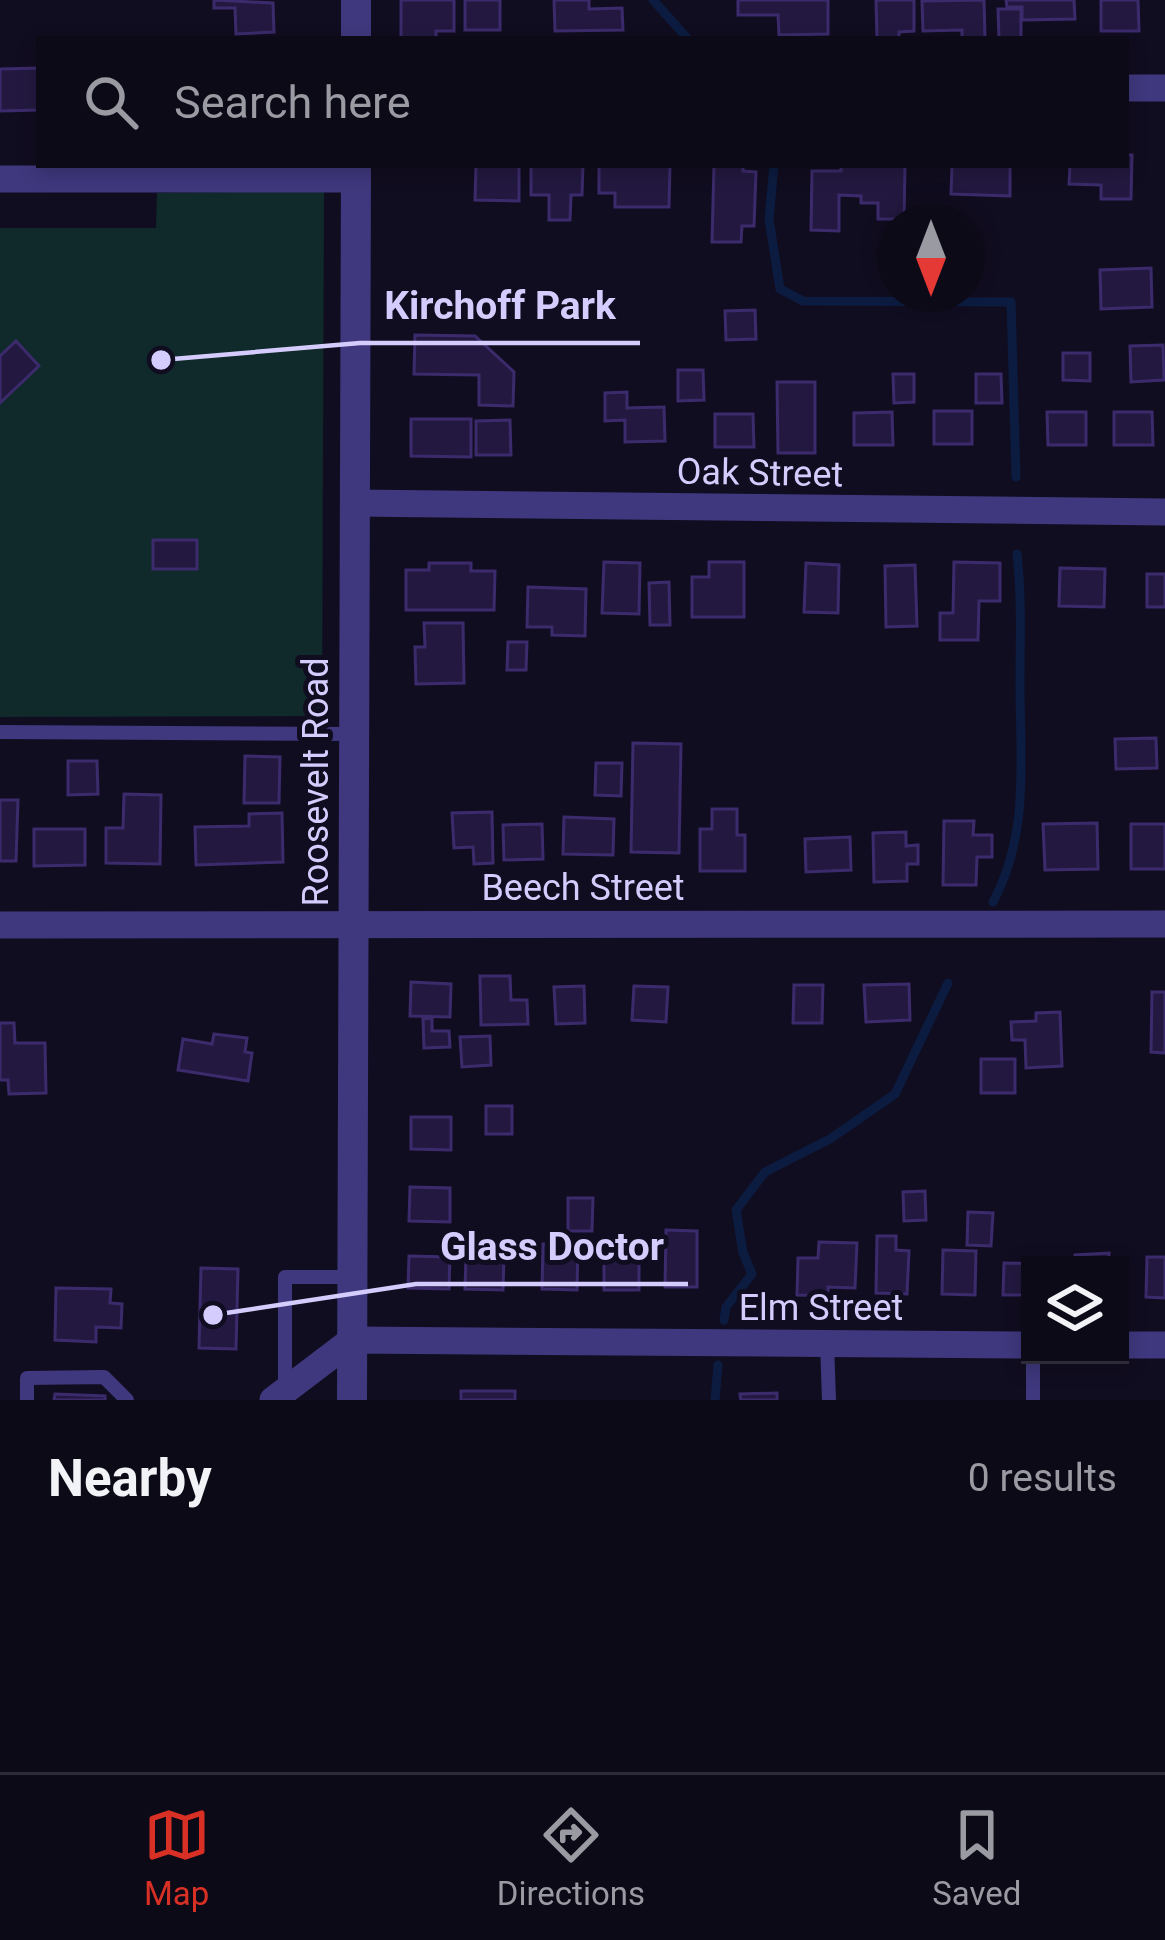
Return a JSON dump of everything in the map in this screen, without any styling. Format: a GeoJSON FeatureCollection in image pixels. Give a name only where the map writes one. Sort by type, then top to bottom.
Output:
{"type":"FeatureCollection","features":[{"type":"Feature","properties":{"kind":"street"},"geometry":{"type":"LineString","coordinates":[[356,0],[356,36]]}},
{"type":"Feature","properties":{"kind":"street"},"geometry":{"type":"LineString","coordinates":[[1129,88],[1165,88]]}},
{"type":"Feature","properties":{"kind":"street"},"geometry":{"type":"LineString","coordinates":[[0,179],[356,172]]}},
{"type":"Feature","properties":{"kind":"street","name":"Roosevelt Road"},"geometry":{"type":"LineString","coordinates":[[352,1400],[356,172]]}},
{"type":"Feature","properties":{"kind":"street","name":"Oak Street"},"geometry":{"type":"LineString","coordinates":[[354,503],[1165,512]]}},
{"type":"Feature","properties":{"kind":"street","name":"Beech Street"},"geometry":{"type":"LineString","coordinates":[[0,925],[1165,924]]}},
{"type":"Feature","properties":{"kind":"street"},"geometry":{"type":"LineString","coordinates":[[279,1395],[352,1340]]}},
{"type":"Feature","properties":{"kind":"street","name":"Elm Street"},"geometry":{"type":"LineString","coordinates":[[352,1340],[1021,1345]]}},
{"type":"Feature","properties":{"kind":"street"},"geometry":{"type":"LineString","coordinates":[[1129,1345],[1165,1346]]}},
{"type":"Feature","properties":{"kind":"lane"},"geometry":{"type":"LineString","coordinates":[[0,732],[354,734]]}},
{"type":"Feature","properties":{"kind":"lane"},"geometry":{"type":"LineString","coordinates":[[279,1395],[286,1277],[352,1277]]}},
{"type":"Feature","properties":{"kind":"lane"},"geometry":{"type":"LineString","coordinates":[[827,1343],[830,1400]]}},
{"type":"Feature","properties":{"kind":"lane"},"geometry":{"type":"LineString","coordinates":[[1033,1364],[1033,1400]]}},
{"type":"Feature","properties":{"kind":"lane"},"geometry":{"type":"LineString","coordinates":[[27,1400],[27,1378],[104,1377],[127,1400]]}},
{"type":"Feature","properties":{"kind":"green space"},"geometry":{"type":"Polygon","coordinates":[[[324,191],[322,716],[0,717],[0,228],[156,228],[157,193],[324,191]]]}},
{"type":"Feature","properties":{"kind":"building"},"geometry":{"type":"Polygon","coordinates":[[[214,0],[273,3],[274,32],[236,34],[235,8],[214,8],[214,0]]]}},
{"type":"Feature","properties":{"kind":"building"},"geometry":{"type":"Polygon","coordinates":[[[401,0],[454,0],[454,31],[401,36],[401,0]]]}},
{"type":"Feature","properties":{"kind":"building"},"geometry":{"type":"Polygon","coordinates":[[[465,0],[500,0],[500,30],[465,30],[465,0]]]}},
{"type":"Feature","properties":{"kind":"building"},"geometry":{"type":"Polygon","coordinates":[[[554,0],[589,0],[589,9],[622,8],[623,30],[555,31],[554,0]]]}},
{"type":"Feature","properties":{"kind":"building"},"geometry":{"type":"Polygon","coordinates":[[[738,0],[828,0],[828,34],[779,35],[778,15],[738,15],[738,0]]]}},
{"type":"Feature","properties":{"kind":"building"},"geometry":{"type":"Polygon","coordinates":[[[876,0],[914,0],[914,31],[877,36],[876,0]]]}},
{"type":"Feature","properties":{"kind":"building"},"geometry":{"type":"Polygon","coordinates":[[[984,0],[985,36],[962,36],[962,30],[923,31],[922,1],[984,0]]]}},
{"type":"Feature","properties":{"kind":"building"},"geometry":{"type":"Polygon","coordinates":[[[1006,0],[1074,0],[1075,19],[1022,20],[1022,7],[1007,7],[1006,0]]]}},
{"type":"Feature","properties":{"kind":"building"},"geometry":{"type":"Polygon","coordinates":[[[1101,0],[1138,0],[1139,31],[1101,31],[1101,0]]]}},
{"type":"Feature","properties":{"kind":"building"},"geometry":{"type":"Polygon","coordinates":[[[998,9],[1021,9],[1021,36],[999,36],[998,9]]]}},
{"type":"Feature","properties":{"kind":"building"},"geometry":{"type":"Polygon","coordinates":[[[36,68],[36,110],[0,111],[0,69],[36,68]]]}},
{"type":"Feature","properties":{"kind":"building"},"geometry":{"type":"Polygon","coordinates":[[[1132,155],[1131,199],[1101,199],[1101,185],[1069,184],[1070,168],[1129,168],[1132,155]]]}},
{"type":"Feature","properties":{"kind":"building"},"geometry":{"type":"Polygon","coordinates":[[[476,168],[519,168],[519,201],[475,200],[476,168]]]}},
{"type":"Feature","properties":{"kind":"building"},"geometry":{"type":"Polygon","coordinates":[[[531,168],[583,168],[582,195],[571,195],[570,220],[549,220],[549,195],[531,195],[531,168]]]}},
{"type":"Feature","properties":{"kind":"building"},"geometry":{"type":"Polygon","coordinates":[[[599,168],[670,168],[669,207],[615,207],[615,193],[599,193],[599,168]]]}},
{"type":"Feature","properties":{"kind":"building"},"geometry":{"type":"Polygon","coordinates":[[[714,168],[756,172],[754,226],[742,226],[741,242],[712,242],[714,168]]]}},
{"type":"Feature","properties":{"kind":"building"},"geometry":{"type":"Polygon","coordinates":[[[905,168],[904,204],[861,203],[861,196],[839,195],[839,231],[811,230],[812,171],[905,168]]]}},
{"type":"Feature","properties":{"kind":"building"},"geometry":{"type":"Polygon","coordinates":[[[952,168],[1010,168],[1010,196],[951,194],[952,168]]]}},
{"type":"Feature","properties":{"kind":"building"},"geometry":{"type":"Polygon","coordinates":[[[1151,268],[1152,307],[1101,309],[1100,270],[1151,268]]]}},
{"type":"Feature","properties":{"kind":"building"},"geometry":{"type":"Polygon","coordinates":[[[755,310],[756,339],[726,340],[725,311],[755,310]]]}},
{"type":"Feature","properties":{"kind":"building"},"geometry":{"type":"Polygon","coordinates":[[[415,335],[475,336],[514,372],[513,406],[479,405],[479,375],[414,374],[415,335]]]}},
{"type":"Feature","properties":{"kind":"building"},"geometry":{"type":"Polygon","coordinates":[[[16,341],[39,366],[0,403],[0,356],[16,341]]]}},
{"type":"Feature","properties":{"kind":"building"},"geometry":{"type":"Polygon","coordinates":[[[1163,345],[1164,380],[1131,382],[1130,346],[1163,345]]]}},
{"type":"Feature","properties":{"kind":"building"},"geometry":{"type":"Polygon","coordinates":[[[1063,353],[1090,353],[1090,381],[1063,380],[1063,353]]]}},
{"type":"Feature","properties":{"kind":"building"},"geometry":{"type":"Polygon","coordinates":[[[678,370],[703,370],[704,400],[678,401],[678,370]]]}},
{"type":"Feature","properties":{"kind":"building"},"geometry":{"type":"Polygon","coordinates":[[[893,374],[914,374],[914,402],[894,403],[893,374]]]}},
{"type":"Feature","properties":{"kind":"building"},"geometry":{"type":"Polygon","coordinates":[[[976,374],[1001,374],[1002,403],[976,403],[976,374]]]}},
{"type":"Feature","properties":{"kind":"building"},"geometry":{"type":"Polygon","coordinates":[[[777,382],[815,382],[815,453],[778,453],[777,382]]]}},
{"type":"Feature","properties":{"kind":"building"},"geometry":{"type":"Polygon","coordinates":[[[627,392],[627,408],[664,407],[665,441],[625,442],[625,420],[605,421],[605,393],[627,392]]]}},
{"type":"Feature","properties":{"kind":"building"},"geometry":{"type":"Polygon","coordinates":[[[934,411],[972,411],[972,444],[934,444],[934,411]]]}},
{"type":"Feature","properties":{"kind":"building"},"geometry":{"type":"Polygon","coordinates":[[[892,412],[893,445],[854,445],[854,413],[892,412]]]}},
{"type":"Feature","properties":{"kind":"building"},"geometry":{"type":"Polygon","coordinates":[[[1047,412],[1086,412],[1086,445],[1048,445],[1047,412]]]}},
{"type":"Feature","properties":{"kind":"building"},"geometry":{"type":"Polygon","coordinates":[[[1114,412],[1152,412],[1153,445],[1114,445],[1114,412]]]}},
{"type":"Feature","properties":{"kind":"building"},"geometry":{"type":"Polygon","coordinates":[[[715,414],[753,414],[754,447],[715,447],[715,414]]]}},
{"type":"Feature","properties":{"kind":"building"},"geometry":{"type":"Polygon","coordinates":[[[411,419],[471,419],[471,457],[411,456],[411,419]]]}},
{"type":"Feature","properties":{"kind":"building"},"geometry":{"type":"Polygon","coordinates":[[[510,420],[511,455],[476,455],[476,421],[510,420]]]}},
{"type":"Feature","properties":{"kind":"building"},"geometry":{"type":"Polygon","coordinates":[[[153,540],[197,540],[197,569],[153,569],[153,540]]]}},
{"type":"Feature","properties":{"kind":"building"},"geometry":{"type":"Polygon","coordinates":[[[604,562],[640,563],[639,614],[602,613],[604,562]]]}},
{"type":"Feature","properties":{"kind":"building"},"geometry":{"type":"Polygon","coordinates":[[[709,562],[744,562],[744,617],[692,617],[692,577],[709,577],[709,562]]]}},
{"type":"Feature","properties":{"kind":"building"},"geometry":{"type":"Polygon","coordinates":[[[954,562],[1000,563],[1000,601],[979,601],[978,640],[940,640],[940,613],[953,613],[954,562]]]}},
{"type":"Feature","properties":{"kind":"building"},"geometry":{"type":"Polygon","coordinates":[[[429,563],[471,563],[471,571],[495,571],[494,610],[406,610],[406,570],[429,570],[429,563]]]}},
{"type":"Feature","properties":{"kind":"building"},"geometry":{"type":"Polygon","coordinates":[[[806,563],[839,565],[838,613],[804,612],[806,563]]]}},
{"type":"Feature","properties":{"kind":"building"},"geometry":{"type":"Polygon","coordinates":[[[915,565],[917,626],[886,627],[885,566],[915,565]]]}},
{"type":"Feature","properties":{"kind":"building"},"geometry":{"type":"Polygon","coordinates":[[[1060,568],[1105,569],[1104,607],[1059,606],[1060,568]]]}},
{"type":"Feature","properties":{"kind":"building"},"geometry":{"type":"Polygon","coordinates":[[[1147,574],[1165,574],[1165,607],[1147,607],[1147,574]]]}},
{"type":"Feature","properties":{"kind":"building"},"geometry":{"type":"Polygon","coordinates":[[[669,582],[670,625],[650,625],[649,583],[669,582]]]}},
{"type":"Feature","properties":{"kind":"building"},"geometry":{"type":"Polygon","coordinates":[[[528,587],[586,589],[585,636],[552,635],[552,627],[527,627],[528,587]]]}},
{"type":"Feature","properties":{"kind":"building"},"geometry":{"type":"Polygon","coordinates":[[[424,623],[463,623],[464,683],[416,684],[415,647],[425,647],[424,623]]]}},
{"type":"Feature","properties":{"kind":"building"},"geometry":{"type":"Polygon","coordinates":[[[508,642],[527,642],[526,670],[507,670],[508,642]]]}},
{"type":"Feature","properties":{"kind":"building"},"geometry":{"type":"Polygon","coordinates":[[[1156,738],[1157,768],[1116,769],[1115,739],[1156,738]]]}},
{"type":"Feature","properties":{"kind":"building"},"geometry":{"type":"Polygon","coordinates":[[[633,743],[681,744],[679,853],[631,852],[633,743]]]}},
{"type":"Feature","properties":{"kind":"building"},"geometry":{"type":"Polygon","coordinates":[[[245,756],[280,757],[279,803],[244,803],[245,756]]]}},
{"type":"Feature","properties":{"kind":"building"},"geometry":{"type":"Polygon","coordinates":[[[68,761],[97,761],[98,794],[68,795],[68,761]]]}},
{"type":"Feature","properties":{"kind":"building"},"geometry":{"type":"Polygon","coordinates":[[[596,763],[622,763],[621,796],[595,795],[596,763]]]}},
{"type":"Feature","properties":{"kind":"building"},"geometry":{"type":"Polygon","coordinates":[[[124,794],[161,795],[160,864],[106,863],[106,828],[123,828],[124,794]]]}},
{"type":"Feature","properties":{"kind":"building"},"geometry":{"type":"Polygon","coordinates":[[[0,800],[18,800],[16,861],[0,861],[0,800]]]}},
{"type":"Feature","properties":{"kind":"building"},"geometry":{"type":"Polygon","coordinates":[[[712,809],[737,809],[737,835],[745,835],[745,871],[700,871],[700,829],[712,829],[712,809]]]}},
{"type":"Feature","properties":{"kind":"building"},"geometry":{"type":"Polygon","coordinates":[[[492,812],[493,863],[474,864],[473,847],[454,848],[452,813],[492,812]]]}},
{"type":"Feature","properties":{"kind":"building"},"geometry":{"type":"Polygon","coordinates":[[[282,813],[283,862],[196,865],[195,827],[249,826],[249,814],[282,813]]]}},
{"type":"Feature","properties":{"kind":"building"},"geometry":{"type":"Polygon","coordinates":[[[564,817],[614,819],[613,855],[563,854],[564,817]]]}},
{"type":"Feature","properties":{"kind":"building"},"geometry":{"type":"Polygon","coordinates":[[[944,821],[974,821],[973,835],[992,835],[992,857],[977,857],[976,885],[943,885],[944,821]]]}},
{"type":"Feature","properties":{"kind":"building"},"geometry":{"type":"Polygon","coordinates":[[[1097,823],[1098,869],[1045,870],[1043,824],[1097,823]]]}},
{"type":"Feature","properties":{"kind":"building"},"geometry":{"type":"Polygon","coordinates":[[[542,824],[543,859],[504,860],[503,825],[542,824]]]}},
{"type":"Feature","properties":{"kind":"building"},"geometry":{"type":"Polygon","coordinates":[[[1131,824],[1165,824],[1165,869],[1131,869],[1131,824]]]}},
{"type":"Feature","properties":{"kind":"building"},"geometry":{"type":"Polygon","coordinates":[[[34,829],[85,829],[85,865],[34,866],[34,829]]]}},
{"type":"Feature","properties":{"kind":"building"},"geometry":{"type":"Polygon","coordinates":[[[906,832],[906,846],[918,845],[918,864],[907,864],[907,881],[874,882],[873,833],[906,832]]]}},
{"type":"Feature","properties":{"kind":"building"},"geometry":{"type":"Polygon","coordinates":[[[850,837],[851,870],[806,872],[805,839],[850,837]]]}},
{"type":"Feature","properties":{"kind":"building"},"geometry":{"type":"Polygon","coordinates":[[[480,976],[510,976],[511,1000],[527,1000],[528,1024],[481,1025],[480,976]]]}},
{"type":"Feature","properties":{"kind":"building"},"geometry":{"type":"Polygon","coordinates":[[[411,982],[451,984],[450,1017],[410,1016],[411,982]]]}},
{"type":"Feature","properties":{"kind":"building"},"geometry":{"type":"Polygon","coordinates":[[[909,984],[910,1020],[866,1022],[864,985],[909,984]]]}},
{"type":"Feature","properties":{"kind":"building"},"geometry":{"type":"Polygon","coordinates":[[[794,985],[823,985],[822,1023],[793,1023],[794,985]]]}},
{"type":"Feature","properties":{"kind":"building"},"geometry":{"type":"Polygon","coordinates":[[[584,986],[585,1023],[556,1024],[554,987],[584,986]]]}},
{"type":"Feature","properties":{"kind":"building"},"geometry":{"type":"Polygon","coordinates":[[[634,986],[668,987],[666,1022],[632,1020],[634,986]]]}},
{"type":"Feature","properties":{"kind":"building"},"geometry":{"type":"Polygon","coordinates":[[[1152,992],[1165,992],[1165,1053],[1151,1052],[1152,992]]]}},
{"type":"Feature","properties":{"kind":"building"},"geometry":{"type":"Polygon","coordinates":[[[1060,1012],[1062,1066],[1026,1068],[1025,1040],[1012,1040],[1011,1022],[1036,1021],[1036,1013],[1060,1012]]]}},
{"type":"Feature","properties":{"kind":"building"},"geometry":{"type":"Polygon","coordinates":[[[432,1018],[432,1031],[449,1031],[450,1047],[424,1048],[423,1019],[432,1018]]]}},
{"type":"Feature","properties":{"kind":"building"},"geometry":{"type":"Polygon","coordinates":[[[0,1023],[14,1023],[15,1043],[45,1043],[46,1093],[9,1094],[8,1080],[0,1080],[0,1023]]]}},
{"type":"Feature","properties":{"kind":"building"},"geometry":{"type":"Polygon","coordinates":[[[214,1034],[247,1038],[245,1052],[252,1053],[248,1081],[178,1070],[183,1039],[212,1044],[214,1034]]]}},
{"type":"Feature","properties":{"kind":"building"},"geometry":{"type":"Polygon","coordinates":[[[490,1036],[491,1065],[462,1067],[460,1037],[490,1036]]]}},
{"type":"Feature","properties":{"kind":"building"},"geometry":{"type":"Polygon","coordinates":[[[981,1059],[1015,1059],[1015,1093],[981,1093],[981,1059]]]}},
{"type":"Feature","properties":{"kind":"building"},"geometry":{"type":"Polygon","coordinates":[[[486,1106],[512,1106],[512,1134],[486,1134],[486,1106]]]}},
{"type":"Feature","properties":{"kind":"building"},"geometry":{"type":"Polygon","coordinates":[[[411,1117],[451,1117],[451,1150],[411,1149],[411,1117]]]}},
{"type":"Feature","properties":{"kind":"building"},"geometry":{"type":"Polygon","coordinates":[[[410,1187],[450,1188],[450,1222],[409,1221],[410,1187]]]}},
{"type":"Feature","properties":{"kind":"building"},"geometry":{"type":"Polygon","coordinates":[[[925,1191],[926,1220],[904,1221],[903,1192],[925,1191]]]}},
{"type":"Feature","properties":{"kind":"building"},"geometry":{"type":"Polygon","coordinates":[[[568,1198],[593,1198],[592,1231],[568,1231],[568,1198]]]}},
{"type":"Feature","properties":{"kind":"building"},"geometry":{"type":"Polygon","coordinates":[[[968,1212],[993,1213],[991,1246],[967,1245],[968,1212]]]}},
{"type":"Feature","properties":{"kind":"building"},"geometry":{"type":"Polygon","coordinates":[[[666,1230],[697,1231],[697,1287],[665,1287],[666,1230]]]}},
{"type":"Feature","properties":{"kind":"building"},"geometry":{"type":"Polygon","coordinates":[[[877,1236],[896,1236],[896,1250],[909,1251],[907,1294],[876,1293],[877,1236]]]}},
{"type":"Feature","properties":{"kind":"building"},"geometry":{"type":"Polygon","coordinates":[[[819,1242],[857,1243],[855,1288],[828,1287],[828,1296],[797,1295],[798,1258],[818,1258],[819,1242]]]}},
{"type":"Feature","properties":{"kind":"building"},"geometry":{"type":"Polygon","coordinates":[[[543,1244],[578,1245],[577,1290],[542,1289],[543,1244]]]}},
{"type":"Feature","properties":{"kind":"building"},"geometry":{"type":"Polygon","coordinates":[[[604,1244],[639,1244],[639,1290],[604,1290],[604,1244]]]}},
{"type":"Feature","properties":{"kind":"building"},"geometry":{"type":"Polygon","coordinates":[[[943,1250],[976,1251],[975,1295],[942,1294],[943,1250]]]}},
{"type":"Feature","properties":{"kind":"building"},"geometry":{"type":"Polygon","coordinates":[[[409,1256],[450,1257],[449,1289],[408,1288],[409,1256]]]}},
{"type":"Feature","properties":{"kind":"building"},"geometry":{"type":"Polygon","coordinates":[[[466,1256],[504,1256],[503,1290],[465,1289],[466,1256]]]}},
{"type":"Feature","properties":{"kind":"building"},"geometry":{"type":"Polygon","coordinates":[[[1147,1257],[1165,1257],[1165,1298],[1146,1297],[1147,1257]]]}},
{"type":"Feature","properties":{"kind":"building"},"geometry":{"type":"Polygon","coordinates":[[[1004,1263],[1021,1263],[1021,1295],[1003,1295],[1004,1263]]]}},
{"type":"Feature","properties":{"kind":"building"},"geometry":{"type":"Polygon","coordinates":[[[201,1268],[238,1269],[236,1349],[199,1348],[201,1268]]]}},
{"type":"Feature","properties":{"kind":"building"},"geometry":{"type":"Polygon","coordinates":[[[56,1288],[111,1289],[110,1303],[122,1304],[121,1328],[96,1327],[96,1342],[55,1340],[56,1288]]]}},
{"type":"Feature","properties":{"kind":"building"},"geometry":{"type":"Polygon","coordinates":[[[461,1391],[515,1391],[515,1400],[461,1400],[461,1391]]]}},
{"type":"Feature","properties":{"kind":"building"},"geometry":{"type":"Polygon","coordinates":[[[777,1393],[777,1400],[741,1400],[740,1394],[777,1393]]]}},
{"type":"Feature","properties":{"kind":"building"},"geometry":{"type":"Polygon","coordinates":[[[55,1394],[105,1396],[105,1400],[54,1400],[55,1394]]]}},
{"type":"Feature","properties":{"kind":"waterway"},"geometry":{"type":"LineString","coordinates":[[653,0],[685,36]]}},
{"type":"Feature","properties":{"kind":"waterway"},"geometry":{"type":"LineString","coordinates":[[774,168],[769,219],[780,289],[803,301],[1011,302],[1016,477]]}},
{"type":"Feature","properties":{"kind":"waterway"},"geometry":{"type":"LineString","coordinates":[[993,902],[1013,850],[1020,796],[1017,554]]}},
{"type":"Feature","properties":{"kind":"waterway"},"geometry":{"type":"LineString","coordinates":[[724,1320],[726,1307],[752,1274],[743,1253],[736,1210],[765,1172],[830,1139],[895,1094],[948,983]]}},
{"type":"Feature","properties":{"kind":"waterway"},"geometry":{"type":"LineString","coordinates":[[715,1400],[718,1365]]}},
{"type":"Feature","properties":{"kind":"place","name":"Kirchoff Park"},"geometry":{"type":"Point","coordinates":[161,360]}},
{"type":"Feature","properties":{"kind":"place","name":"Glass Doctor"},"geometry":{"type":"Point","coordinates":[213,1315]}}]}
